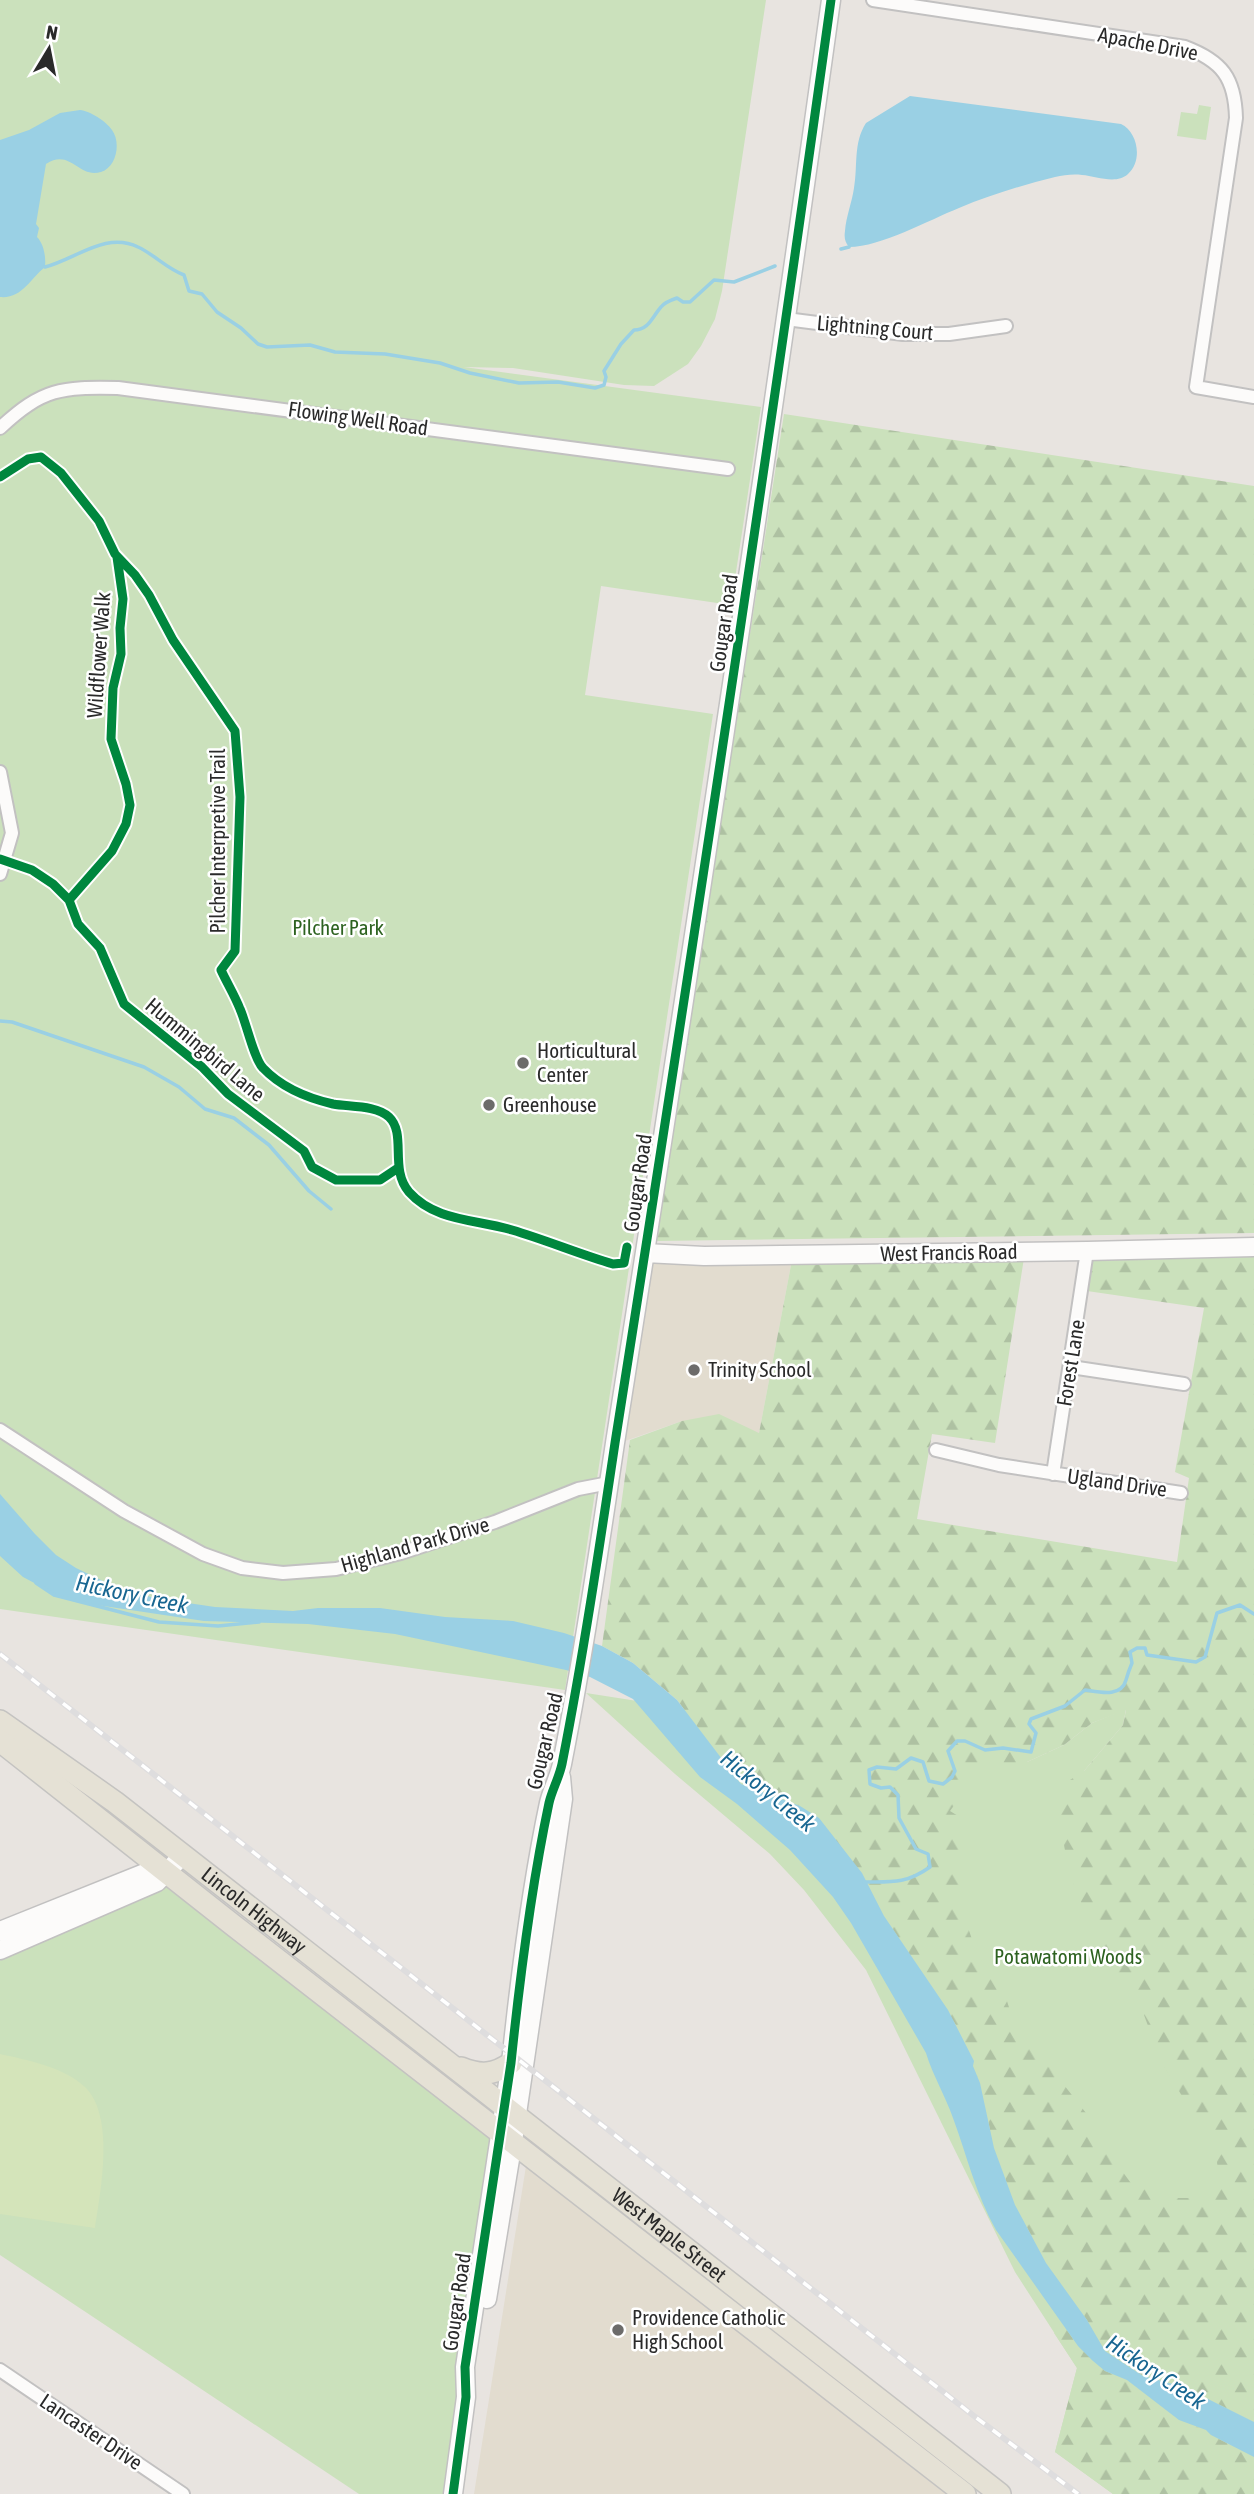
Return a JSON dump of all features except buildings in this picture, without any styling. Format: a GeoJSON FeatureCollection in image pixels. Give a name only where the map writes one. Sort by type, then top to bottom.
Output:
{"type":"FeatureCollection","features":[{"type":"Feature","properties":{"kind":"main road","name":"Lincoln Highway"},"geometry":{"type":"LineString","coordinates":[[0,1721],[97,1788],[510,2110]]}},
{"type":"Feature","properties":{"kind":"main road","name":"Lincoln Highway"},"geometry":{"type":"LineString","coordinates":[[0,1741],[506,2136]]}},
{"type":"Feature","properties":{"kind":"main road"},"geometry":{"type":"LineString","coordinates":[[453,2065],[475,2073],[489,2074],[512,2063]]}},
{"type":"Feature","properties":{"kind":"main road","name":"West Maple Street"},"geometry":{"type":"LineString","coordinates":[[510,2110],[1000,2494]]}},
{"type":"Feature","properties":{"kind":"main road","name":"West Maple Street"},"geometry":{"type":"LineString","coordinates":[[506,2136],[965,2494]]}},
{"type":"Feature","properties":{"kind":"street","name":"Gougar Road"},"geometry":{"type":"LineString","coordinates":[[510,2110],[514,2025],[533,1898],[550,1797],[560,1773],[572,1708],[609,1483],[740,637],[831,0]]}},
{"type":"Feature","properties":{"kind":"street","name":"Apache Drive"},"geometry":{"type":"LineString","coordinates":[[873,0],[947,5],[1185,47],[1208,56],[1222,69],[1232,85],[1236,118],[1196,387],[1254,397]]}},
{"type":"Feature","properties":{"kind":"street","name":"Lightning Court"},"geometry":{"type":"LineString","coordinates":[[786,318],[903,334],[949,334],[1006,326]]}},
{"type":"Feature","properties":{"kind":"street","name":"Flowing Well Road"},"geometry":{"type":"LineString","coordinates":[[0,428],[38,397],[70,387],[118,387],[728,469]]}},
{"type":"Feature","properties":{"kind":"street"},"geometry":{"type":"LineString","coordinates":[[0,772],[12,833],[0,874]]}},
{"type":"Feature","properties":{"kind":"street","name":"West Francis Road"},"geometry":{"type":"LineString","coordinates":[[645,1253],[704,1256],[1254,1247]]}},
{"type":"Feature","properties":{"kind":"street","name":"Forest Lane"},"geometry":{"type":"LineString","coordinates":[[1053,1474],[1087,1251]]}},
{"type":"Feature","properties":{"kind":"street"},"geometry":{"type":"LineString","coordinates":[[1071,1367],[1184,1384]]}},
{"type":"Feature","properties":{"kind":"street","name":"Highland Park Drive"},"geometry":{"type":"LineString","coordinates":[[0,1430],[124,1511],[203,1554],[242,1568],[283,1573],[336,1569],[401,1553],[495,1522],[578,1489],[609,1483]]}},
{"type":"Feature","properties":{"kind":"street","name":"Ugland Drive"},"geometry":{"type":"LineString","coordinates":[[936,1450],[999,1465],[1181,1493]]}},
{"type":"Feature","properties":{"kind":"street","name":"Gougar Road"},"geometry":{"type":"LineString","coordinates":[[453,2494],[466,2396],[465,2367],[563,1799],[560,1773]]}},
{"type":"Feature","properties":{"kind":"street"},"geometry":{"type":"LineString","coordinates":[[0,1950],[157,1882],[183,1855]]}},
{"type":"Feature","properties":{"kind":"street"},"geometry":{"type":"LineString","coordinates":[[0,1931],[152,1870],[167,1871]]}},
{"type":"Feature","properties":{"kind":"street","name":"Lancaster Drive"},"geometry":{"type":"LineString","coordinates":[[0,2370],[183,2494]]}},
{"type":"Feature","properties":{"kind":"shaded area"},"geometry":{"type":"Polygon","coordinates":[[[792,1260],[759,1433],[682,1421],[625,1441],[653,1262],[792,1260]]]}},
{"type":"Feature","properties":{"kind":"shaded area","name":"Providence Catholic High School"},"geometry":{"type":"Polygon","coordinates":[[[526,2166],[946,2494],[474,2494],[526,2166]]]}},
{"type":"Feature","properties":{"kind":"green space","name":"Pilcher Park"},"geometry":{"type":"Polygon","coordinates":[[[0,0],[766,0],[722,291],[715,319],[688,364],[654,386],[624,385],[513,368],[464,367],[761,407],[731,605],[601,586],[585,695],[713,714],[565,1690],[0,1609],[0,0]]]}},
{"type":"Feature","properties":{"kind":"green space"},"geometry":{"type":"Polygon","coordinates":[[[1199,105],[1211,107],[1206,140],[1177,136],[1181,112],[1197,114],[1199,105]]]}},
{"type":"Feature","properties":{"kind":"green space"},"geometry":{"type":"Polygon","coordinates":[[[784,414],[1254,486],[1254,1233],[656,1241],[784,414]]]}},
{"type":"Feature","properties":{"kind":"green space"},"geometry":{"type":"Polygon","coordinates":[[[1254,1253],[1254,2422],[1184,2387],[1143,2376],[1105,2351],[1087,2320],[1046,2263],[1015,2205],[994,2148],[980,2083],[960,2031],[884,1916],[862,1873],[800,1806],[741,1784],[677,1700],[633,1663],[602,1646],[630,1440],[682,1421],[719,1414],[759,1433],[792,1260],[1024,1258],[995,1443],[932,1434],[917,1519],[1177,1562],[1189,1478],[1175,1472],[1204,1308],[1087,1291],[1091,1255],[1254,1253]],[[1126,1710],[1092,1723],[1064,1745],[1027,1762],[979,1771],[950,1811],[963,1819],[961,1908],[973,1942],[1000,1979],[1013,2020],[1086,2113],[1109,2153],[1133,2186],[1176,2198],[1203,2198],[1211,2191],[1219,2174],[1213,2140],[1161,2061],[1137,1996],[1101,1954],[1069,1872],[1059,1818],[1070,1780],[1084,1771],[1123,1725],[1126,1710]]]}},
{"type":"Feature","properties":{"kind":"green space","name":"Potawatomi Woods"},"geometry":{"type":"Polygon","coordinates":[[[586,1693],[1027,1762],[1064,1745],[1092,1723],[1126,1709],[1123,1725],[1084,1771],[1254,1797],[1254,2494],[1113,2494],[1055,2452],[1077,2368],[1015,2272],[866,1970],[804,1890],[770,1854],[675,1774],[586,1693]]]}},
{"type":"Feature","properties":{"kind":"green space"},"geometry":{"type":"Polygon","coordinates":[[[166,1878],[495,2133],[449,2494],[359,2494],[0,2255],[0,1951],[166,1878]]]}},
{"type":"Feature","properties":{"kind":"green space"},"geometry":{"type":"Polygon","coordinates":[[[0,2054],[45,2065],[67,2074],[85,2087],[94,2100],[103,2134],[102,2174],[95,2228],[0,2214],[0,2054]]]}},
{"type":"Feature","properties":{"kind":"green space"},"geometry":{"type":"Polygon","coordinates":[[[1064,2326],[1078,2346],[1105,2371],[1127,2380],[1179,2420],[1206,2430],[1254,2457],[1254,2494],[1113,2494],[1055,2452],[1077,2368],[1054,2333],[1064,2326]]]}},
{"type":"Feature","properties":{"kind":"water"},"geometry":{"type":"Polygon","coordinates":[[[910,96],[1121,124],[1135,140],[1136,162],[1128,174],[1118,179],[1075,175],[1055,177],[983,199],[890,238],[849,247],[845,233],[854,188],[859,138],[866,123],[910,96]]]}},
{"type":"Feature","properties":{"kind":"water"},"geometry":{"type":"Polygon","coordinates":[[[80,110],[98,117],[112,130],[117,147],[114,160],[106,169],[93,173],[62,159],[46,164],[36,224],[39,228],[37,237],[44,251],[45,267],[20,292],[0,297],[0,140],[29,130],[60,113],[80,110]]]}},
{"type":"Feature","properties":{"kind":"water"},"geometry":{"type":"Polygon","coordinates":[[[0,1494],[56,1555],[103,1581],[154,1598],[215,1607],[293,1611],[318,1608],[380,1608],[445,1617],[513,1621],[564,1633],[602,1646],[633,1663],[677,1700],[741,1784],[800,1806],[819,1818],[862,1873],[884,1916],[948,2010],[974,2061],[994,2148],[1015,2205],[1046,2263],[1087,2320],[1105,2351],[1143,2376],[1184,2387],[1254,2422],[1254,2457],[1206,2430],[1179,2420],[1127,2380],[1105,2371],[1078,2346],[989,2217],[926,2053],[851,1923],[833,1897],[790,1850],[737,1804],[700,1777],[633,1699],[590,1677],[566,1670],[395,1634],[308,1624],[204,1621],[97,1605],[55,1594],[23,1577],[0,1556],[0,1494]]]}},
{"type":"Feature","properties":{"kind":"waterway"},"geometry":{"type":"LineString","coordinates":[[45,267],[103,244],[126,243],[144,250],[184,275],[189,291],[202,294],[217,312],[241,328],[258,344],[267,347],[310,345],[335,352],[385,354],[440,363],[470,373],[519,383],[558,382],[595,388],[604,385],[604,371],[621,344],[634,330],[647,325],[664,304],[677,298],[690,302],[714,280],[734,282],[775,266]]}},
{"type":"Feature","properties":{"kind":"waterway"},"geometry":{"type":"LineString","coordinates":[[841,249],[849,247]]}},
{"type":"Feature","properties":{"kind":"waterway"},"geometry":{"type":"LineString","coordinates":[[0,1021],[12,1022],[144,1067],[179,1087],[205,1109],[234,1118],[269,1145],[309,1191],[331,1209]]}},
{"type":"Feature","properties":{"kind":"waterway","name":"Hickory Creek"},"geometry":{"type":"LineString","coordinates":[[36,1583],[54,1595],[159,1622],[218,1626],[259,1622]]}},
{"type":"Feature","properties":{"kind":"waterway"},"geometry":{"type":"LineString","coordinates":[[864,1882],[906,1879],[930,1867],[928,1854],[916,1849],[899,1818],[898,1795],[890,1787],[881,1788],[870,1784],[869,1770],[877,1767],[896,1769],[911,1758],[923,1762],[929,1781],[943,1784],[955,1771],[948,1751],[957,1741],[965,1741],[985,1750],[1003,1748],[1031,1752],[1036,1733],[1029,1724],[1031,1719],[1065,1706],[1085,1690],[1115,1692],[1123,1686],[1132,1663],[1130,1652],[1145,1648],[1147,1655],[1196,1662],[1205,1657],[1217,1613],[1240,1605],[1254,1614]]}},
{"type":"Feature","properties":{"kind":"railway"},"geometry":{"type":"LineString","coordinates":[[0,1654],[974,2416],[1078,2494]]}},
{"type":"Feature","properties":{"kind":"cycle path"},"geometry":{"type":"LineString","coordinates":[[453,2494],[466,2397],[465,2367],[511,2063],[531,1900],[549,1803],[562,1764],[597,1563],[726,722],[831,0]]}},
{"type":"Feature","properties":{"kind":"cycle path","name":"Pilcher Interpretive Trail"},"geometry":{"type":"LineString","coordinates":[[0,477],[28,459],[41,457],[61,473],[99,521],[115,554],[149,595],[173,640],[235,731],[240,797],[235,951],[221,970],[238,1004],[256,1057],[263,1068],[287,1087],[314,1099],[370,1108],[389,1117],[397,1133],[403,1183],[409,1192],[431,1209],[457,1218],[512,1230],[613,1264],[624,1263],[627,1247]]}},
{"type":"Feature","properties":{"kind":"cycle path","name":"Wildflower Walk"},"geometry":{"type":"LineString","coordinates":[[69,900],[112,851],[126,824],[130,805],[111,739],[113,688],[121,654],[123,599],[117,557]]}},
{"type":"Feature","properties":{"kind":"cycle path","name":"Hummingbird Lane"},"geometry":{"type":"LineString","coordinates":[[0,859],[32,870],[53,884],[69,900],[78,924],[100,948],[124,1004],[202,1067],[228,1094],[304,1151],[312,1167],[336,1180],[380,1180],[398,1168]]}},
{"type":"Feature","properties":{"kind":"place","name":"Horticultural Center"},"geometry":{"type":"Point","coordinates":[523,1063]}},
{"type":"Feature","properties":{"kind":"place","name":"Greenhouse"},"geometry":{"type":"Point","coordinates":[489,1105]}},
{"type":"Feature","properties":{"kind":"place","name":"Trinity School"},"geometry":{"type":"Point","coordinates":[694,1370]}},
{"type":"Feature","properties":{"kind":"place","name":"Providence Catholic High School"},"geometry":{"type":"Point","coordinates":[618,2330]}}]}
